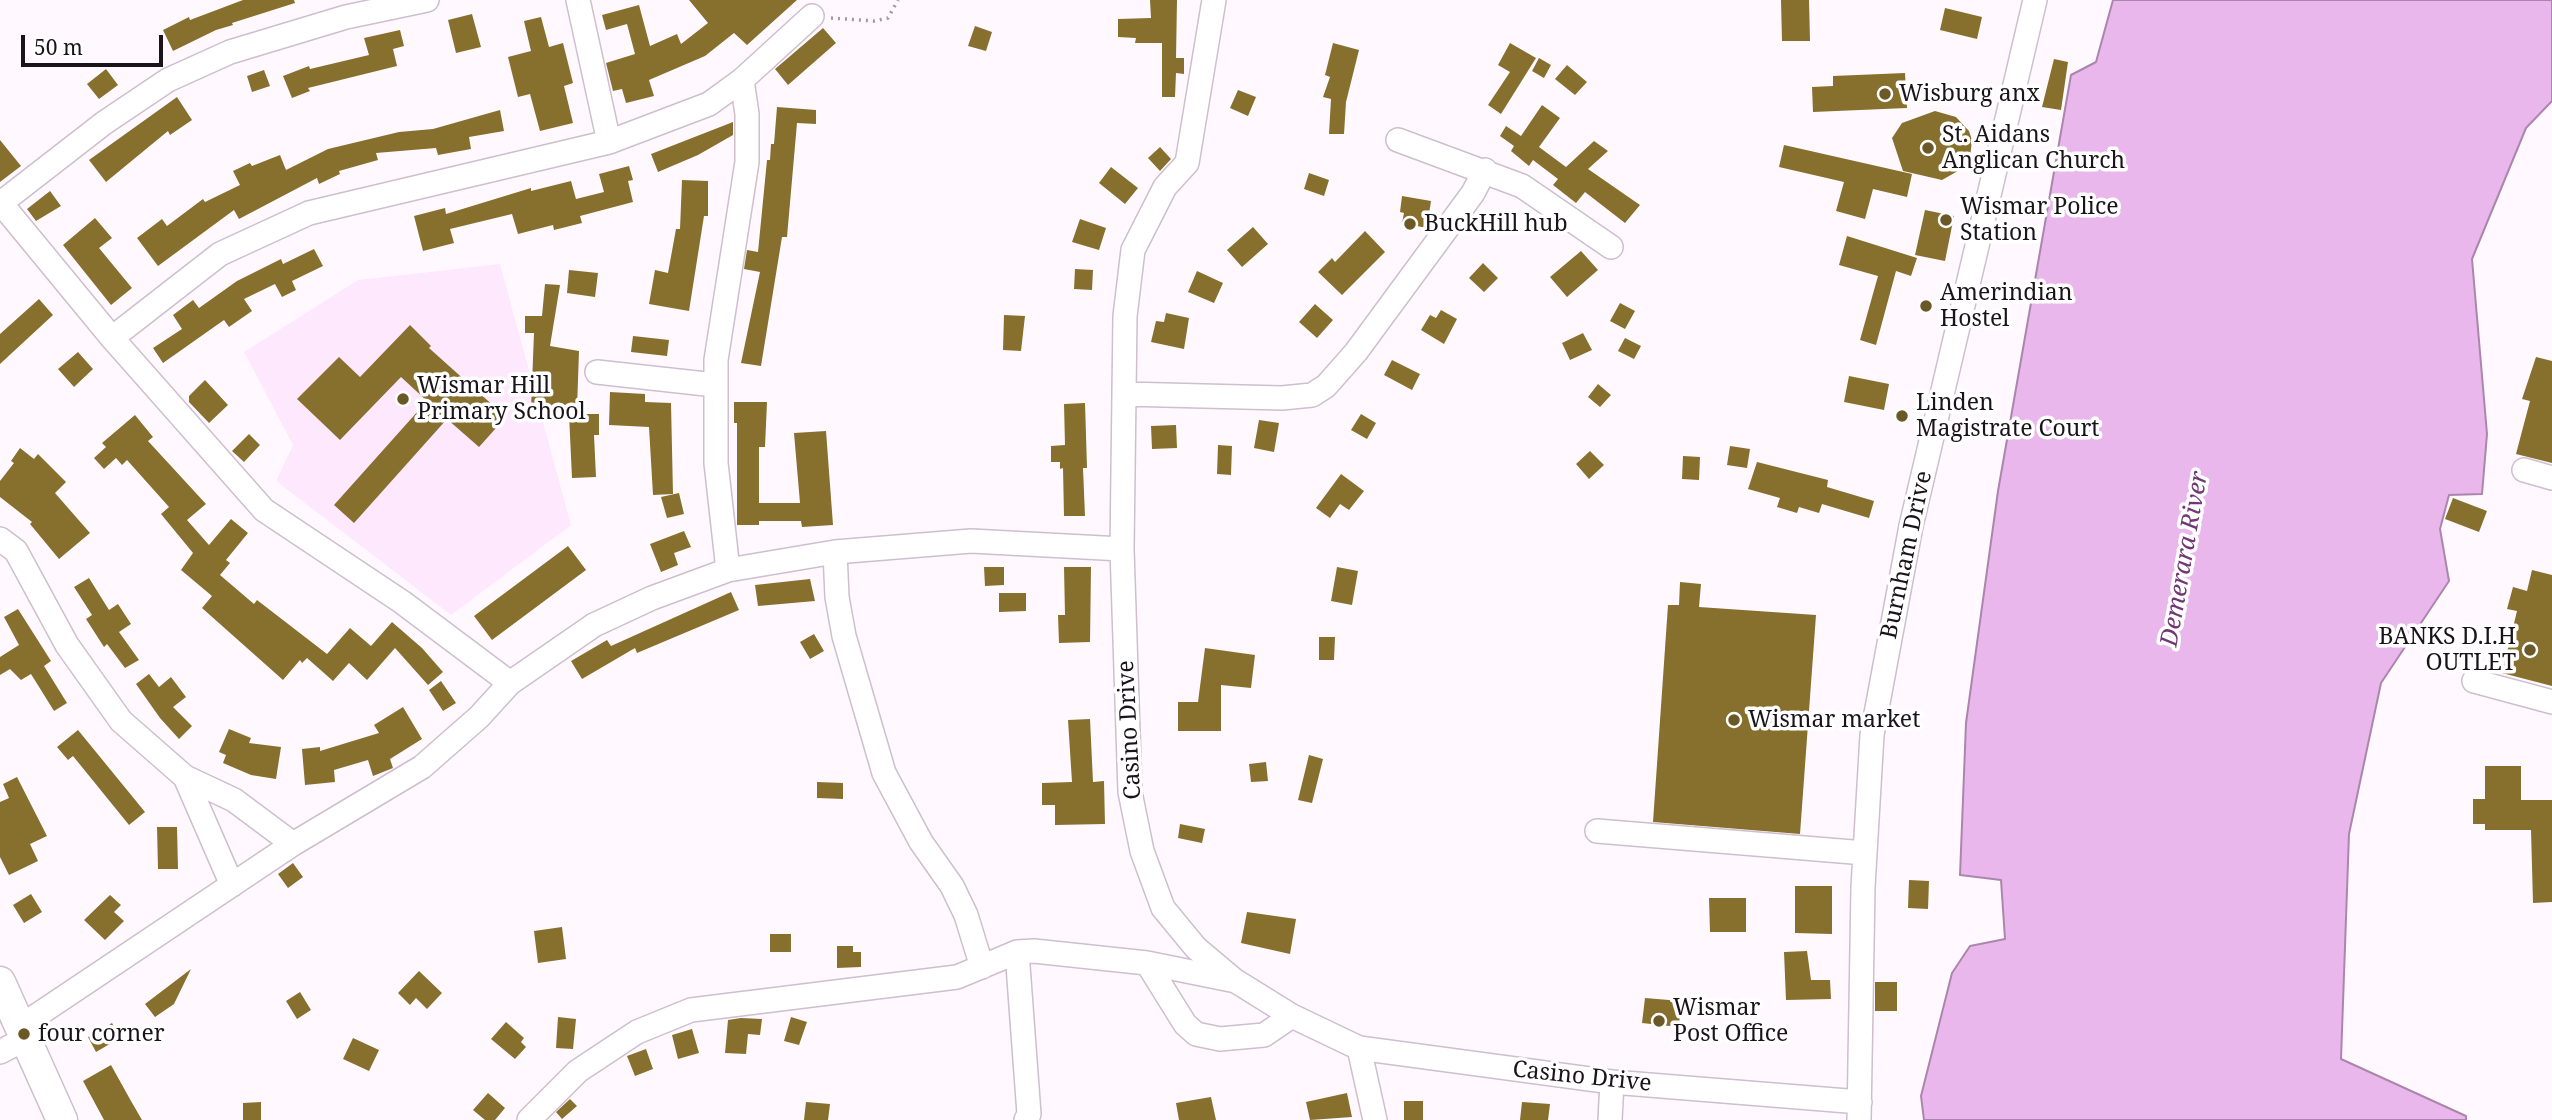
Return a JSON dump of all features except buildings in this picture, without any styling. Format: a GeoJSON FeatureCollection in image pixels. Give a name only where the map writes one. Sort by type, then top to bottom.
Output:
{"type":"FeatureCollection","features":[{"type":"Feature","properties":{"kind":"main road"},"geometry":{"type":"LineString","coordinates":[[0,982],[62,1120]]}},
{"type":"Feature","properties":{"kind":"street"},"geometry":{"type":"LineString","coordinates":[[426,0],[346,17],[230,52],[168,79],[104,123],[0,202],[112,338],[264,510],[402,602],[510,683]]}},
{"type":"Feature","properties":{"kind":"street"},"geometry":{"type":"LineString","coordinates":[[578,0],[609,142]]}},
{"type":"Feature","properties":{"kind":"street","name":"Casino Drive"},"geometry":{"type":"LineString","coordinates":[[1214,0],[1187,163],[1165,187],[1133,250],[1125,316],[1122,549],[1130,792],[1142,851],[1163,908],[1196,948],[1234,980],[1292,1016],[1359,1048],[1612,1082],[1859,1111]]}},
{"type":"Feature","properties":{"kind":"street","name":"Burnham Drive"},"geometry":{"type":"LineString","coordinates":[[1859,1111],[1865,853],[1872,735],[1901,570],[2035,0]]}},
{"type":"Feature","properties":{"kind":"street"},"geometry":{"type":"LineString","coordinates":[[112,338],[220,254],[309,213],[609,142],[709,104],[742,80],[812,16]]}},
{"type":"Feature","properties":{"kind":"street"},"geometry":{"type":"LineString","coordinates":[[728,570],[716,463],[715,385],[716,360],[747,162],[747,114],[742,80]]}},
{"type":"Feature","properties":{"kind":"street"},"geometry":{"type":"LineString","coordinates":[[1398,140],[1485,170],[1522,186],[1611,247]]}},
{"type":"Feature","properties":{"kind":"street"},"geometry":{"type":"LineString","coordinates":[[1125,394],[1282,398],[1312,395],[1326,386],[1356,352],[1473,193],[1485,170]]}},
{"type":"Feature","properties":{"kind":"street"},"geometry":{"type":"LineString","coordinates":[[597,372],[715,385]]}},
{"type":"Feature","properties":{"kind":"street"},"geometry":{"type":"LineString","coordinates":[[2524,470],[2552,478]]}},
{"type":"Feature","properties":{"kind":"street"},"geometry":{"type":"LineString","coordinates":[[0,540],[16,551],[66,645],[121,721],[185,777],[234,800],[293,844]]}},
{"type":"Feature","properties":{"kind":"street"},"geometry":{"type":"LineString","coordinates":[[0,1052],[24,1032],[232,885],[293,844],[422,767],[479,717],[510,683],[594,625],[652,598],[728,570],[866,548],[971,541],[1122,549]]}},
{"type":"Feature","properties":{"kind":"street"},"geometry":{"type":"LineString","coordinates":[[835,552],[837,597],[844,636],[884,773],[921,842],[952,886],[966,915],[982,967]]}},
{"type":"Feature","properties":{"kind":"street"},"geometry":{"type":"LineString","coordinates":[[2473,681],[2552,702]]}},
{"type":"Feature","properties":{"kind":"street"},"geometry":{"type":"LineString","coordinates":[[185,777],[232,885]]}},
{"type":"Feature","properties":{"kind":"street"},"geometry":{"type":"LineString","coordinates":[[1597,831],[1865,853]]}},
{"type":"Feature","properties":{"kind":"street"},"geometry":{"type":"LineString","coordinates":[[529,1120],[590,1063],[637,1032],[691,1010],[905,986],[957,977],[1017,952],[1147,963],[1234,980]]}},
{"type":"Feature","properties":{"kind":"street"},"geometry":{"type":"LineString","coordinates":[[1017,952],[1029,1114],[1026,1120]]}},
{"type":"Feature","properties":{"kind":"street"},"geometry":{"type":"LineString","coordinates":[[1147,963],[1185,1024],[1196,1034],[1220,1039],[1264,1035],[1292,1016]]}},
{"type":"Feature","properties":{"kind":"street"},"geometry":{"type":"LineString","coordinates":[[1359,1048],[1375,1120]]}},
{"type":"Feature","properties":{"kind":"street"},"geometry":{"type":"LineString","coordinates":[[1610,1120],[1612,1082]]}},
{"type":"Feature","properties":{"kind":"path"},"geometry":{"type":"LineString","coordinates":[[812,16],[874,21],[888,18],[898,0]]}},
{"type":"Feature","properties":{"kind":"shaded area","name":"Wismar Hill Primary School"},"geometry":{"type":"Polygon","coordinates":[[[500,264],[571,525],[451,615],[276,481],[293,445],[244,352],[358,280],[500,264]]]}},
{"type":"Feature","properties":{"kind":"water","name":"Demerara River"},"geometry":{"type":"Polygon","coordinates":[[[2113,0],[2552,0],[2552,101],[2526,128],[2472,259],[2487,434],[2482,494],[2449,495],[2440,529],[2449,581],[2381,683],[2349,834],[2341,1059],[2466,1116],[2466,1120],[1924,1120],[1921,1096],[1952,973],[1970,946],[2005,939],[2001,880],[1960,875],[1966,723],[1998,491],[2071,75],[2096,62],[2113,0]]]}},
{"type":"Feature","properties":{"kind":"place","name":"Wisburg anx"},"geometry":{"type":"Point","coordinates":[1885,94]}},
{"type":"Feature","properties":{"kind":"place","name":"St. Aidans Anglican Church"},"geometry":{"type":"Point","coordinates":[1928,148]}},
{"type":"Feature","properties":{"kind":"place","name":"Wismar Police Station"},"geometry":{"type":"Point","coordinates":[1946,220]}},
{"type":"Feature","properties":{"kind":"place","name":"BuckHill hub"},"geometry":{"type":"Point","coordinates":[1410,224]}},
{"type":"Feature","properties":{"kind":"place","name":"Amerindian Hostel"},"geometry":{"type":"Point","coordinates":[1926,306]}},
{"type":"Feature","properties":{"kind":"place","name":"Wismar Hill Primary School"},"geometry":{"type":"Point","coordinates":[403,399]}},
{"type":"Feature","properties":{"kind":"place","name":"Linden Magistrate Court"},"geometry":{"type":"Point","coordinates":[1902,416]}},
{"type":"Feature","properties":{"kind":"place","name":"BANKS D.I.H OUTLET"},"geometry":{"type":"Point","coordinates":[2530,650]}},
{"type":"Feature","properties":{"kind":"place","name":"Wismar market"},"geometry":{"type":"Point","coordinates":[1734,720]}},
{"type":"Feature","properties":{"kind":"place","name":"Wismar Post Office"},"geometry":{"type":"Point","coordinates":[1659,1021]}},
{"type":"Feature","properties":{"kind":"place","name":"four corner"},"geometry":{"type":"Point","coordinates":[24,1034]}}]}
